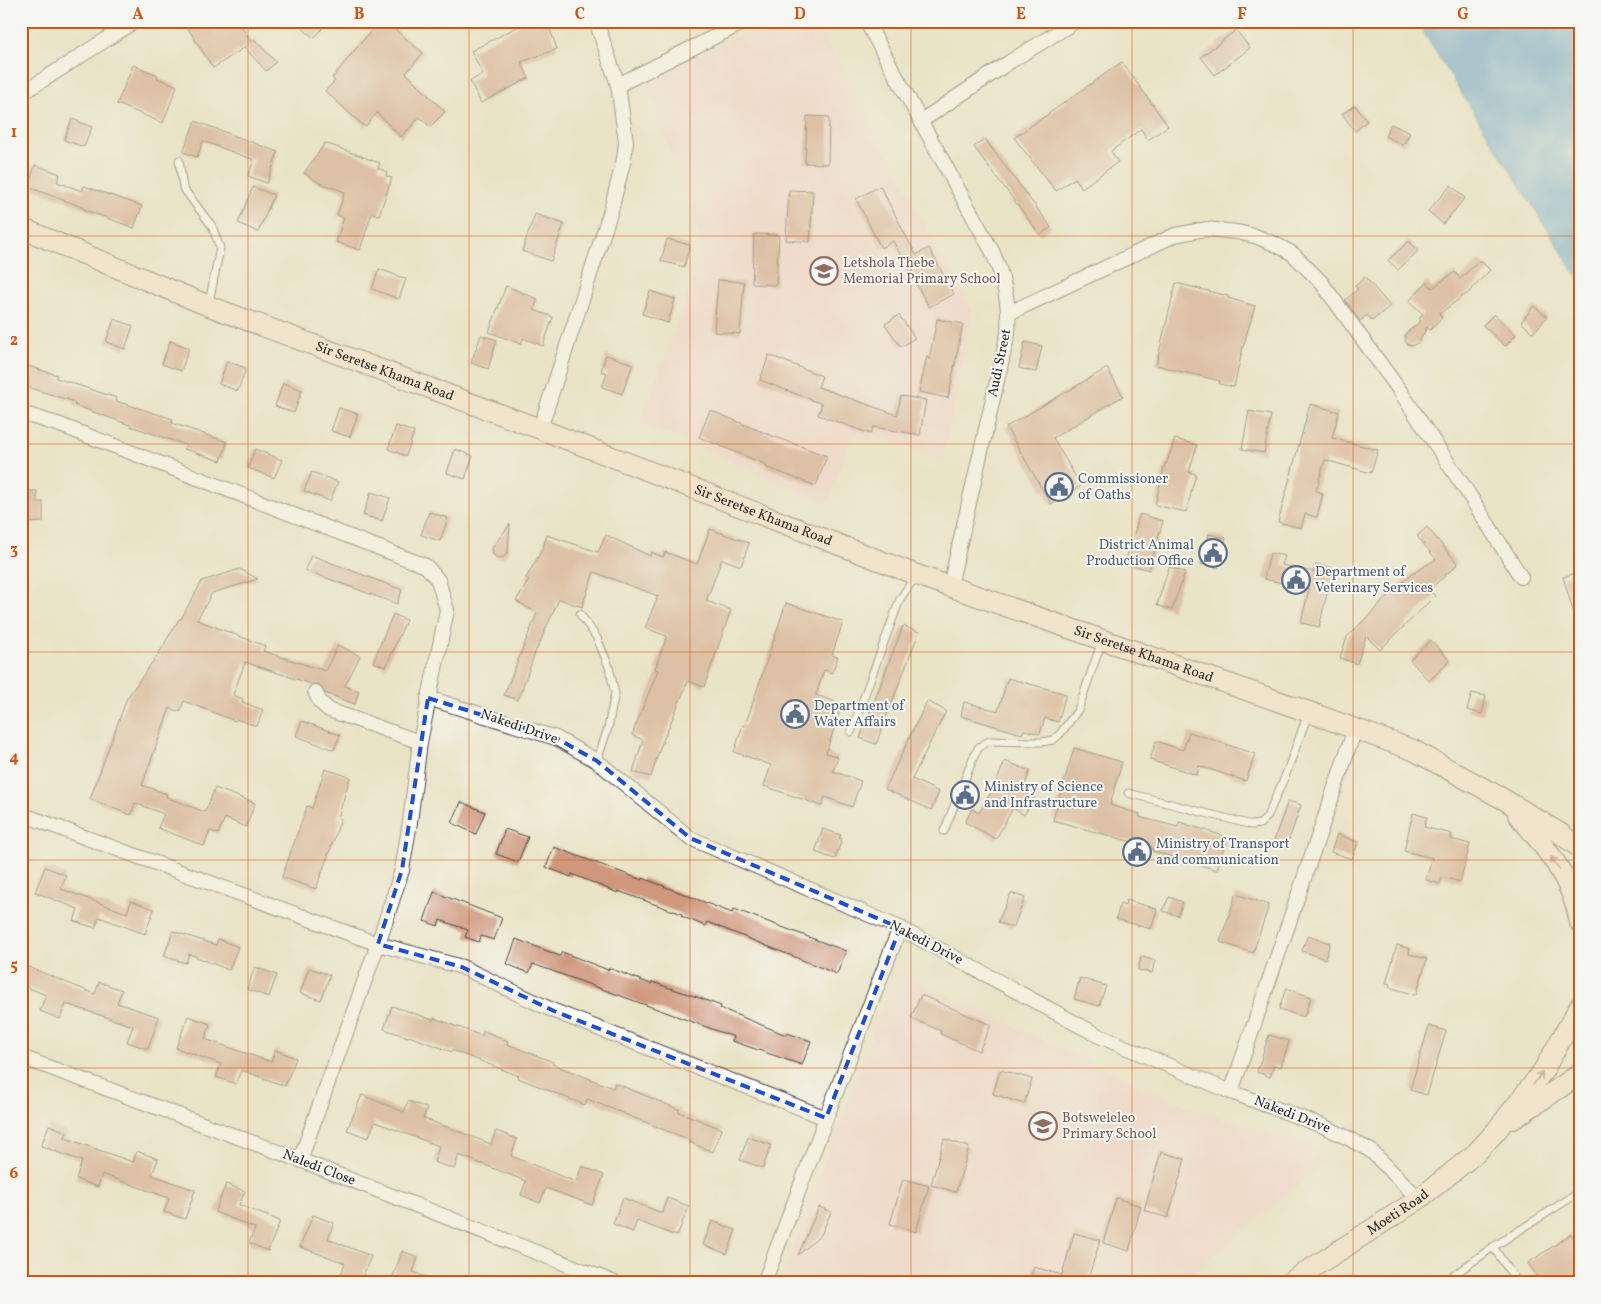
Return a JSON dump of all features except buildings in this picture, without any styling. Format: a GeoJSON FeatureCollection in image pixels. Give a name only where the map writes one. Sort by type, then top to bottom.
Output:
{"type":"FeatureCollection","features":[{"type":"Feature","properties":{"kind":"main road","name":"Sir Seretse Khama Road"},"geometry":{"type":"LineString","coordinates":[[21,228],[209,306],[540,429],[917,575],[1413,750],[1505,800],[1561,834],[1580,848]]}},
{"type":"Feature","properties":{"kind":"main road","name":"Sir Seretse Khama Road"},"geometry":{"type":"LineString","coordinates":[[1505,800],[1535,834],[1570,887],[1580,923]]}},
{"type":"Feature","properties":{"kind":"main road","name":"Moeti Road"},"geometry":{"type":"LineString","coordinates":[[1289,1283],[1419,1199],[1476,1153],[1497,1130],[1543,1071],[1580,1006]]}},
{"type":"Feature","properties":{"kind":"main road","name":"Moeti Road"},"geometry":{"type":"LineString","coordinates":[[1497,1130],[1580,1074]]}},
{"type":"Feature","properties":{"kind":"street"},"geometry":{"type":"LineString","coordinates":[[21,94],[135,21]]}},
{"type":"Feature","properties":{"kind":"street"},"geometry":{"type":"LineString","coordinates":[[540,429],[611,210],[624,159],[626,142],[618,85],[596,21]]}},
{"type":"Feature","properties":{"kind":"street"},"geometry":{"type":"LineString","coordinates":[[618,85],[746,21]]}},
{"type":"Feature","properties":{"kind":"street","name":"Audi Street"},"geometry":{"type":"LineString","coordinates":[[866,21],[992,251],[1005,283],[1009,313],[1008,333],[950,586]]}},
{"type":"Feature","properties":{"kind":"street"},"geometry":{"type":"LineString","coordinates":[[921,121],[1011,61],[1076,21]]}},
{"type":"Feature","properties":{"kind":"street"},"geometry":{"type":"LineString","coordinates":[[1009,313],[1175,235],[1206,230],[1237,232],[1256,236],[1294,254],[1321,282],[1410,407],[1468,492],[1521,577]]}},
{"type":"Feature","properties":{"kind":"street"},"geometry":{"type":"LineString","coordinates":[[21,413],[60,425],[426,566],[438,580],[447,610],[420,742],[402,870],[378,944],[300,1160]]}},
{"type":"Feature","properties":{"kind":"street"},"geometry":{"type":"LineString","coordinates":[[315,692],[320,702],[329,710],[420,742]]}},
{"type":"Feature","properties":{"kind":"street","name":"Nakedi Drive"},"geometry":{"type":"LineString","coordinates":[[428,698],[556,738],[597,762],[690,838],[900,928],[1099,1036],[1231,1092],[1323,1126],[1371,1151],[1419,1199]]}},
{"type":"Feature","properties":{"kind":"street"},"geometry":{"type":"LineString","coordinates":[[1231,1092],[1355,729]]}},
{"type":"Feature","properties":{"kind":"street"},"geometry":{"type":"LineString","coordinates":[[21,814],[378,944],[462,967],[554,1011],[826,1118]]}},
{"type":"Feature","properties":{"kind":"street"},"geometry":{"type":"LineString","coordinates":[[764,1283],[900,928]]}},
{"type":"Feature","properties":{"kind":"street","name":"Naledi Close"},"geometry":{"type":"LineString","coordinates":[[21,1057],[300,1160],[615,1283]]}},
{"type":"Feature","properties":{"kind":"lane"},"geometry":{"type":"LineString","coordinates":[[179,160],[183,188],[212,226],[220,248],[209,306]]}},
{"type":"Feature","properties":{"kind":"lane"},"geometry":{"type":"LineString","coordinates":[[851,732],[900,599],[917,575]]}},
{"type":"Feature","properties":{"kind":"lane"},"geometry":{"type":"LineString","coordinates":[[580,614],[598,638],[609,667],[615,693],[608,728],[597,762]]}},
{"type":"Feature","properties":{"kind":"lane"},"geometry":{"type":"LineString","coordinates":[[944,831],[979,747],[989,741],[1041,742],[1053,740],[1060,734],[1078,710],[1102,640]]}},
{"type":"Feature","properties":{"kind":"lane"},"geometry":{"type":"LineString","coordinates":[[1128,793],[1252,825],[1260,824],[1266,817],[1286,774],[1309,712]]}},
{"type":"Feature","properties":{"kind":"lane"},"geometry":{"type":"LineString","coordinates":[[1443,1283],[1493,1247],[1580,1192]]}},
{"type":"Feature","properties":{"kind":"lane"},"geometry":{"type":"LineString","coordinates":[[1493,1247],[1518,1283]]}},
{"type":"Feature","properties":{"kind":"highlighted area"},"geometry":{"type":"Polygon","coordinates":[[[428,698],[556,738],[597,761],[690,838],[900,928],[826,1118],[554,1011],[462,967],[378,944],[402,870],[428,698]]]}},
{"type":"Feature","properties":{"kind":"shaded area","name":"Letshola Thebe Memorial Primary School"},"geometry":{"type":"Polygon","coordinates":[[[769,21],[816,21],[972,311],[943,461],[875,435],[871,442],[853,435],[828,502],[640,423],[701,260],[699,233],[645,80],[769,21]]]}},
{"type":"Feature","properties":{"kind":"shaded area","name":"Botsweleleo Primary School"},"geometry":{"type":"Polygon","coordinates":[[[896,972],[1188,1107],[1307,1145],[1327,1161],[1180,1283],[779,1283],[896,972]]]}},
{"type":"Feature","properties":{"kind":"water"},"geometry":{"type":"Polygon","coordinates":[[[1416,21],[1580,21],[1580,281],[1416,21]]]}},
{"type":"Feature","properties":{"kind":"place","name":"Letshola Thebe Memorial Primary School"},"geometry":{"type":"Point","coordinates":[824,271]}},
{"type":"Feature","properties":{"kind":"place","name":"Commissioner of Oaths"},"geometry":{"type":"Point","coordinates":[1059,487]}},
{"type":"Feature","properties":{"kind":"place","name":"District Animal Production Office"},"geometry":{"type":"Point","coordinates":[1213,553]}},
{"type":"Feature","properties":{"kind":"place","name":"Department of Veterinary Services"},"geometry":{"type":"Point","coordinates":[1296,580]}},
{"type":"Feature","properties":{"kind":"place","name":"Department of Water Affairs"},"geometry":{"type":"Point","coordinates":[795,714]}},
{"type":"Feature","properties":{"kind":"place","name":"Ministry of Science and Infrastructure"},"geometry":{"type":"Point","coordinates":[965,795]}},
{"type":"Feature","properties":{"kind":"place","name":"Ministry of Transport and communication"},"geometry":{"type":"Point","coordinates":[1137,852]}},
{"type":"Feature","properties":{"kind":"place","name":"Botsweleleo Primary School"},"geometry":{"type":"Point","coordinates":[1043,1126]}}]}
